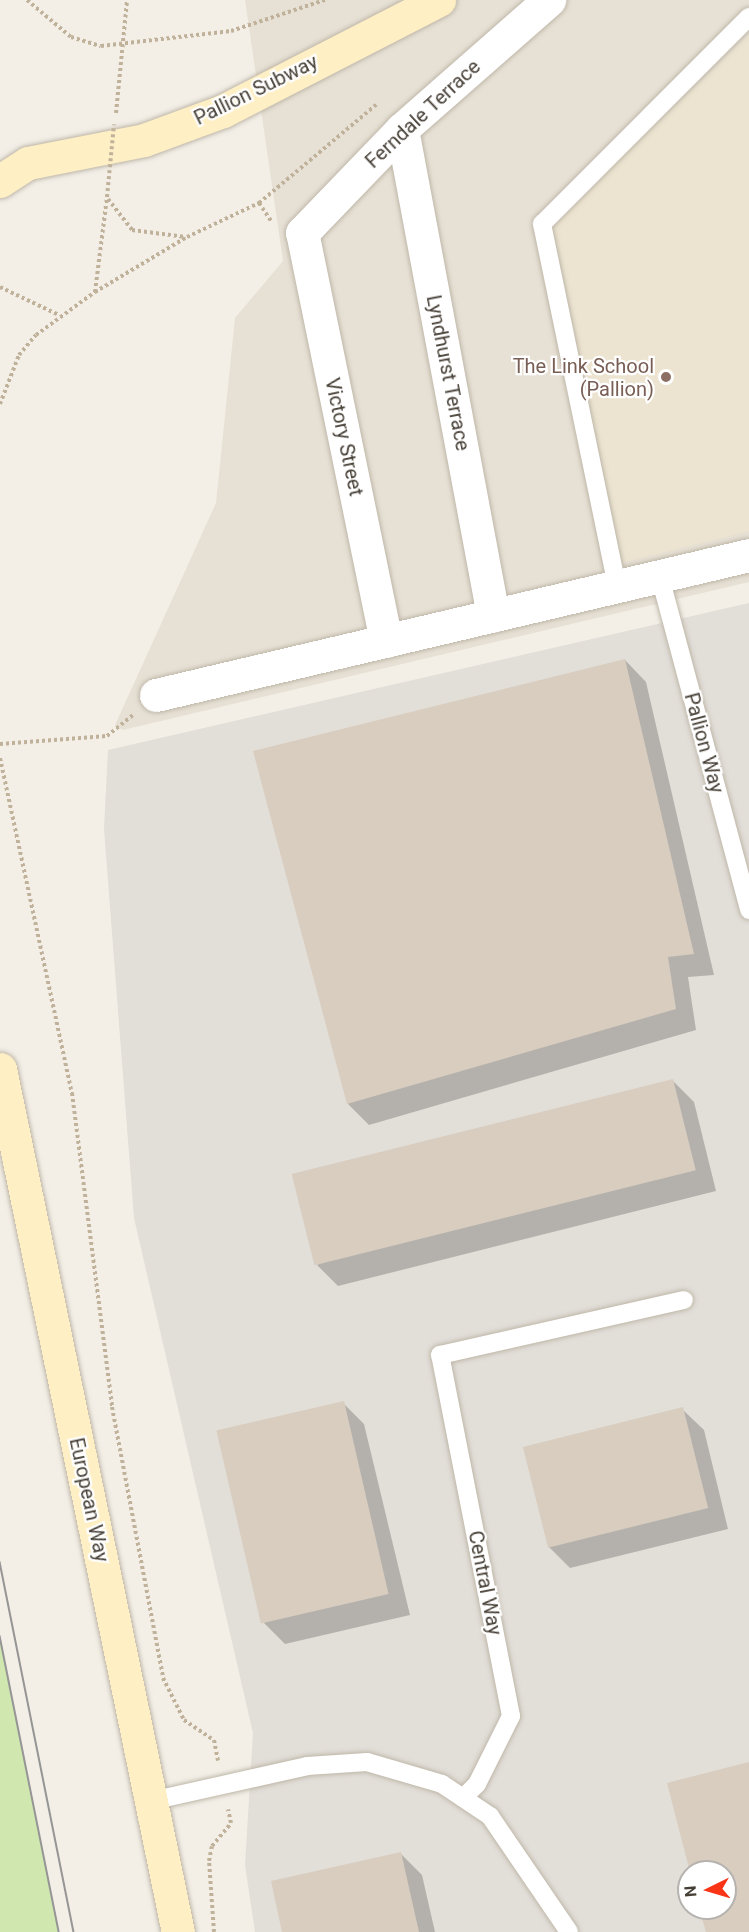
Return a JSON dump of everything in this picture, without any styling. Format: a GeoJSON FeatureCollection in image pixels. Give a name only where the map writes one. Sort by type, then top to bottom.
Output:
{"type":"FeatureCollection","features":[{"type":"Feature","properties":{"kind":"street","name":"Pallion Subway"},"geometry":{"type":"LineString","coordinates":[[0,181],[14,158],[144,140],[223,111],[439,0]]}},
{"type":"Feature","properties":{"kind":"street","name":"Ferndale Terrace"},"geometry":{"type":"LineString","coordinates":[[302,233],[402,129],[549,0]]}},
{"type":"Feature","properties":{"kind":"street","name":"Lyndhurst Terrace"},"geometry":{"type":"LineString","coordinates":[[402,129],[493,616]]}},
{"type":"Feature","properties":{"kind":"street","name":"Victory Street"},"geometry":{"type":"LineString","coordinates":[[302,233],[386,641]]}},
{"type":"Feature","properties":{"kind":"street"},"geometry":{"type":"LineString","coordinates":[[156,695],[749,555]]}},
{"type":"Feature","properties":{"kind":"street","name":"European Way"},"geometry":{"type":"LineString","coordinates":[[0,1069],[178,1932]]}},
{"type":"Feature","properties":{"kind":"lane"},"geometry":{"type":"LineString","coordinates":[[617,586],[542,224],[749,17]]}},
{"type":"Feature","properties":{"kind":"lane","name":"Pallion Way"},"geometry":{"type":"LineString","coordinates":[[660,577],[749,910]]}},
{"type":"Feature","properties":{"kind":"lane","name":"Central Way"},"geometry":{"type":"LineString","coordinates":[[463,1798],[477,1784],[511,1716],[440,1354],[684,1300]]}},
{"type":"Feature","properties":{"kind":"lane"},"geometry":{"type":"LineString","coordinates":[[151,1801],[307,1766],[367,1762],[441,1784],[490,1816],[569,1932]]}},
{"type":"Feature","properties":{"kind":"path"},"geometry":{"type":"LineString","coordinates":[[27,0],[71,37],[122,46],[231,31],[325,0]]}},
{"type":"Feature","properties":{"kind":"path"},"geometry":{"type":"LineString","coordinates":[[95,292],[127,0]]}},
{"type":"Feature","properties":{"kind":"path"},"geometry":{"type":"LineString","coordinates":[[0,404],[19,355],[59,315],[187,237],[259,203],[384,98]]}},
{"type":"Feature","properties":{"kind":"path"},"geometry":{"type":"LineString","coordinates":[[107,197],[132,230],[187,237]]}},
{"type":"Feature","properties":{"kind":"path"},"geometry":{"type":"LineString","coordinates":[[0,287],[59,315]]}},
{"type":"Feature","properties":{"kind":"path"},"geometry":{"type":"LineString","coordinates":[[0,744],[107,736],[156,695]]}},
{"type":"Feature","properties":{"kind":"path"},"geometry":{"type":"LineString","coordinates":[[0,758],[72,1093],[112,1407],[164,1678],[184,1720],[214,1740],[231,1823],[213,1846],[209,1861],[214,1932]]}},
{"type":"Feature","properties":{"kind":"shaded area"},"geometry":{"type":"Polygon","coordinates":[[[245,0],[749,0],[749,582],[123,730],[115,725],[216,503],[235,318],[283,261],[245,0]]]}},
{"type":"Feature","properties":{"kind":"shaded area","name":"The Link School (Pallion)"},"geometry":{"type":"Polygon","coordinates":[[[749,35],[749,531],[622,563],[552,223],[749,35]]]}},
{"type":"Feature","properties":{"kind":"shaded area"},"geometry":{"type":"Polygon","coordinates":[[[749,603],[749,1932],[255,1932],[245,1865],[253,1733],[134,1218],[104,829],[108,750],[749,603]]]}},
{"type":"Feature","properties":{"kind":"green space"},"geometry":{"type":"Polygon","coordinates":[[[0,1636],[59,1932],[0,1932],[0,1636]]]}},
{"type":"Feature","properties":{"kind":"building"},"geometry":{"type":"Polygon","coordinates":[[[625,659],[694,954],[668,957],[676,1009],[347,1104],[253,751],[625,659]]]}},
{"type":"Feature","properties":{"kind":"building"},"geometry":{"type":"Polygon","coordinates":[[[673,1079],[696,1170],[314,1265],[292,1174],[673,1079]]]}},
{"type":"Feature","properties":{"kind":"building"},"geometry":{"type":"Polygon","coordinates":[[[344,1401],[389,1594],[261,1623],[216,1430],[344,1401]]]}},
{"type":"Feature","properties":{"kind":"building"},"geometry":{"type":"Polygon","coordinates":[[[683,1407],[708,1508],[548,1548],[523,1447],[683,1407]]]}},
{"type":"Feature","properties":{"kind":"building"},"geometry":{"type":"Polygon","coordinates":[[[749,1762],[749,1932],[706,1932],[702,1920],[737,1920],[737,1860],[687,1860],[667,1783],[749,1762]]]}},
{"type":"Feature","properties":{"kind":"building"},"geometry":{"type":"Polygon","coordinates":[[[401,1852],[419,1932],[282,1932],[271,1881],[401,1852]]]}},
{"type":"Feature","properties":{"kind":"tram line"},"geometry":{"type":"LineString","coordinates":[[0,1562],[74,1932]]}},
{"type":"Feature","properties":{"kind":"tram line"},"geometry":{"type":"LineString","coordinates":[[0,1636],[59,1932]]}},
{"type":"Feature","properties":{"kind":"place","name":"The Link School (Pallion)"},"geometry":{"type":"Point","coordinates":[666,377]}}]}
